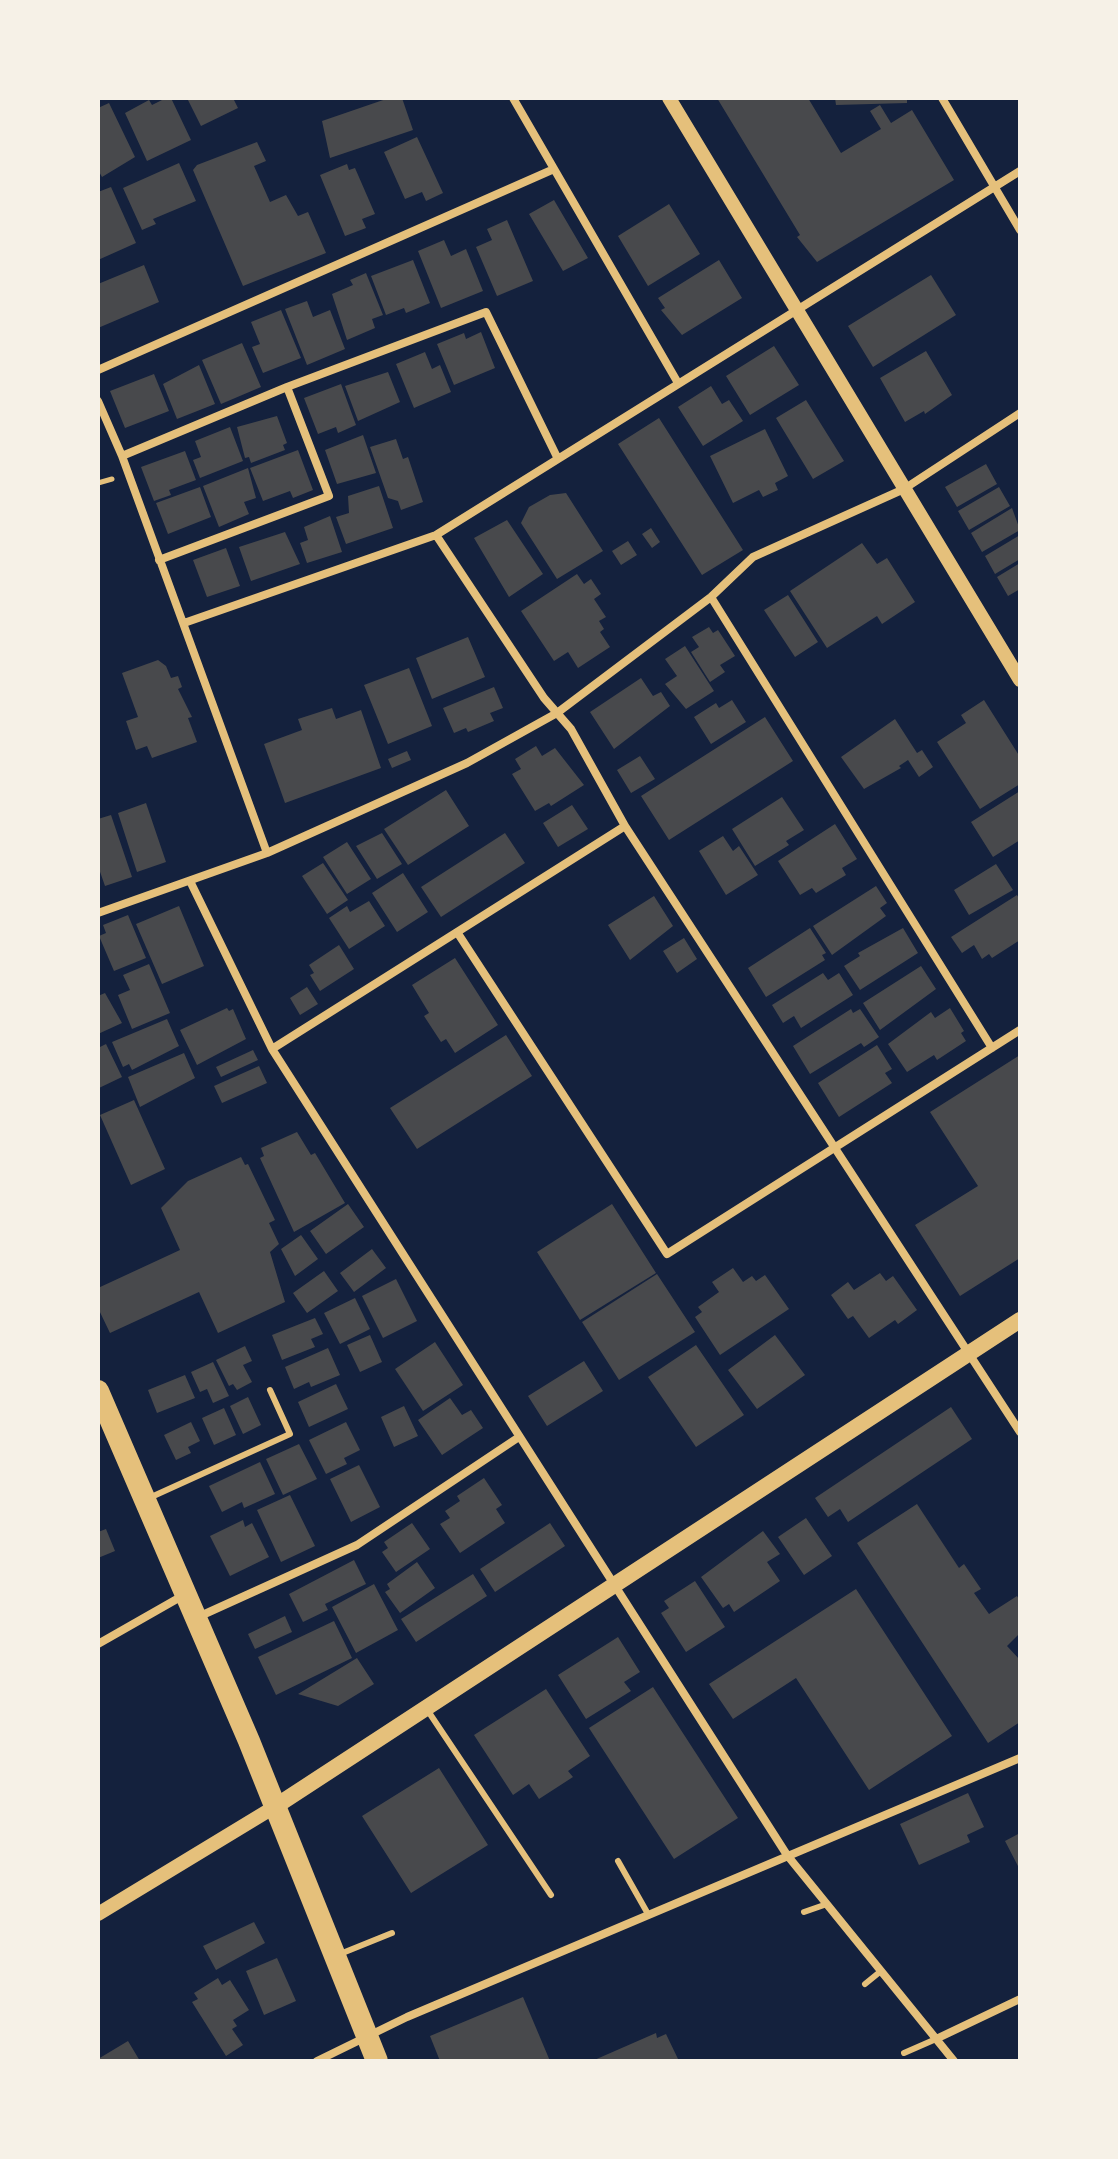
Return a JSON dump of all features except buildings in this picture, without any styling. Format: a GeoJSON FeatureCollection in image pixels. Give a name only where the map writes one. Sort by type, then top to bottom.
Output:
{"type":"FeatureCollection","features":[{"type":"Feature","properties":{"kind":"highway"},"geometry":{"type":"LineString","coordinates":[[98,1391],[198,1618],[377,2061]]}},
{"type":"Feature","properties":{"kind":"main road"},"geometry":{"type":"LineString","coordinates":[[276,1806],[1020,1320]]}},
{"type":"Feature","properties":{"kind":"street"},"geometry":{"type":"LineString","coordinates":[[513,98],[678,383]]}},
{"type":"Feature","properties":{"kind":"street"},"geometry":{"type":"LineString","coordinates":[[669,98],[793,309],[1018,674]]}},
{"type":"Feature","properties":{"kind":"street"},"geometry":{"type":"LineString","coordinates":[[942,98],[1020,230]]}},
{"type":"Feature","properties":{"kind":"street"},"geometry":{"type":"LineString","coordinates":[[98,370],[554,169]]}},
{"type":"Feature","properties":{"kind":"street"},"geometry":{"type":"LineString","coordinates":[[184,623],[436,535],[793,309],[1020,171]]}},
{"type":"Feature","properties":{"kind":"street"},"geometry":{"type":"LineString","coordinates":[[122,456],[287,387],[486,312],[557,457]]}},
{"type":"Feature","properties":{"kind":"street"},"geometry":{"type":"LineString","coordinates":[[159,560],[329,496],[287,387]]}},
{"type":"Feature","properties":{"kind":"street"},"geometry":{"type":"LineString","coordinates":[[98,401],[122,456],[267,853]]}},
{"type":"Feature","properties":{"kind":"street"},"geometry":{"type":"LineString","coordinates":[[98,913],[267,853],[467,763],[557,713],[711,597],[753,557],[904,489],[1020,413]]}},
{"type":"Feature","properties":{"kind":"street"},"geometry":{"type":"LineString","coordinates":[[436,535],[571,729],[625,826],[1020,1432]]}},
{"type":"Feature","properties":{"kind":"street"},"geometry":{"type":"LineString","coordinates":[[711,597],[992,1048]]}},
{"type":"Feature","properties":{"kind":"street"},"geometry":{"type":"LineString","coordinates":[[272,1049],[625,826]]}},
{"type":"Feature","properties":{"kind":"street"},"geometry":{"type":"LineString","coordinates":[[190,881],[272,1049],[787,1855],[954,2061]]}},
{"type":"Feature","properties":{"kind":"street"},"geometry":{"type":"LineString","coordinates":[[457,932],[667,1254],[1020,1030]]}},
{"type":"Feature","properties":{"kind":"street"},"geometry":{"type":"LineString","coordinates":[[198,1618],[357,1545],[519,1437]]}},
{"type":"Feature","properties":{"kind":"street"},"geometry":{"type":"LineString","coordinates":[[98,1644],[187,1593]]}},
{"type":"Feature","properties":{"kind":"street"},"geometry":{"type":"LineString","coordinates":[[317,2061],[366,2034],[1020,1758]]}},
{"type":"Feature","properties":{"kind":"street"},"geometry":{"type":"LineString","coordinates":[[98,1914],[276,1806]]}},
{"type":"Feature","properties":{"kind":"street"},"geometry":{"type":"LineString","coordinates":[[936,2039],[1020,1999]]}},
{"type":"Feature","properties":{"kind":"lane"},"geometry":{"type":"LineString","coordinates":[[146,1499],[290,1434],[270,1390]]}},
{"type":"Feature","properties":{"kind":"lane"},"geometry":{"type":"LineString","coordinates":[[426,1708],[551,1895]]}},
{"type":"Feature","properties":{"kind":"lane"},"geometry":{"type":"LineString","coordinates":[[618,1861],[648,1914]]}},
{"type":"Feature","properties":{"kind":"lane"},"geometry":{"type":"LineString","coordinates":[[804,1912],[827,1904]]}},
{"type":"Feature","properties":{"kind":"lane"},"geometry":{"type":"LineString","coordinates":[[335,1955],[392,1933]]}},
{"type":"Feature","properties":{"kind":"lane"},"geometry":{"type":"LineString","coordinates":[[865,1984],[881,1971]]}},
{"type":"Feature","properties":{"kind":"lane"},"geometry":{"type":"LineString","coordinates":[[904,2053],[936,2039]]}}]}
